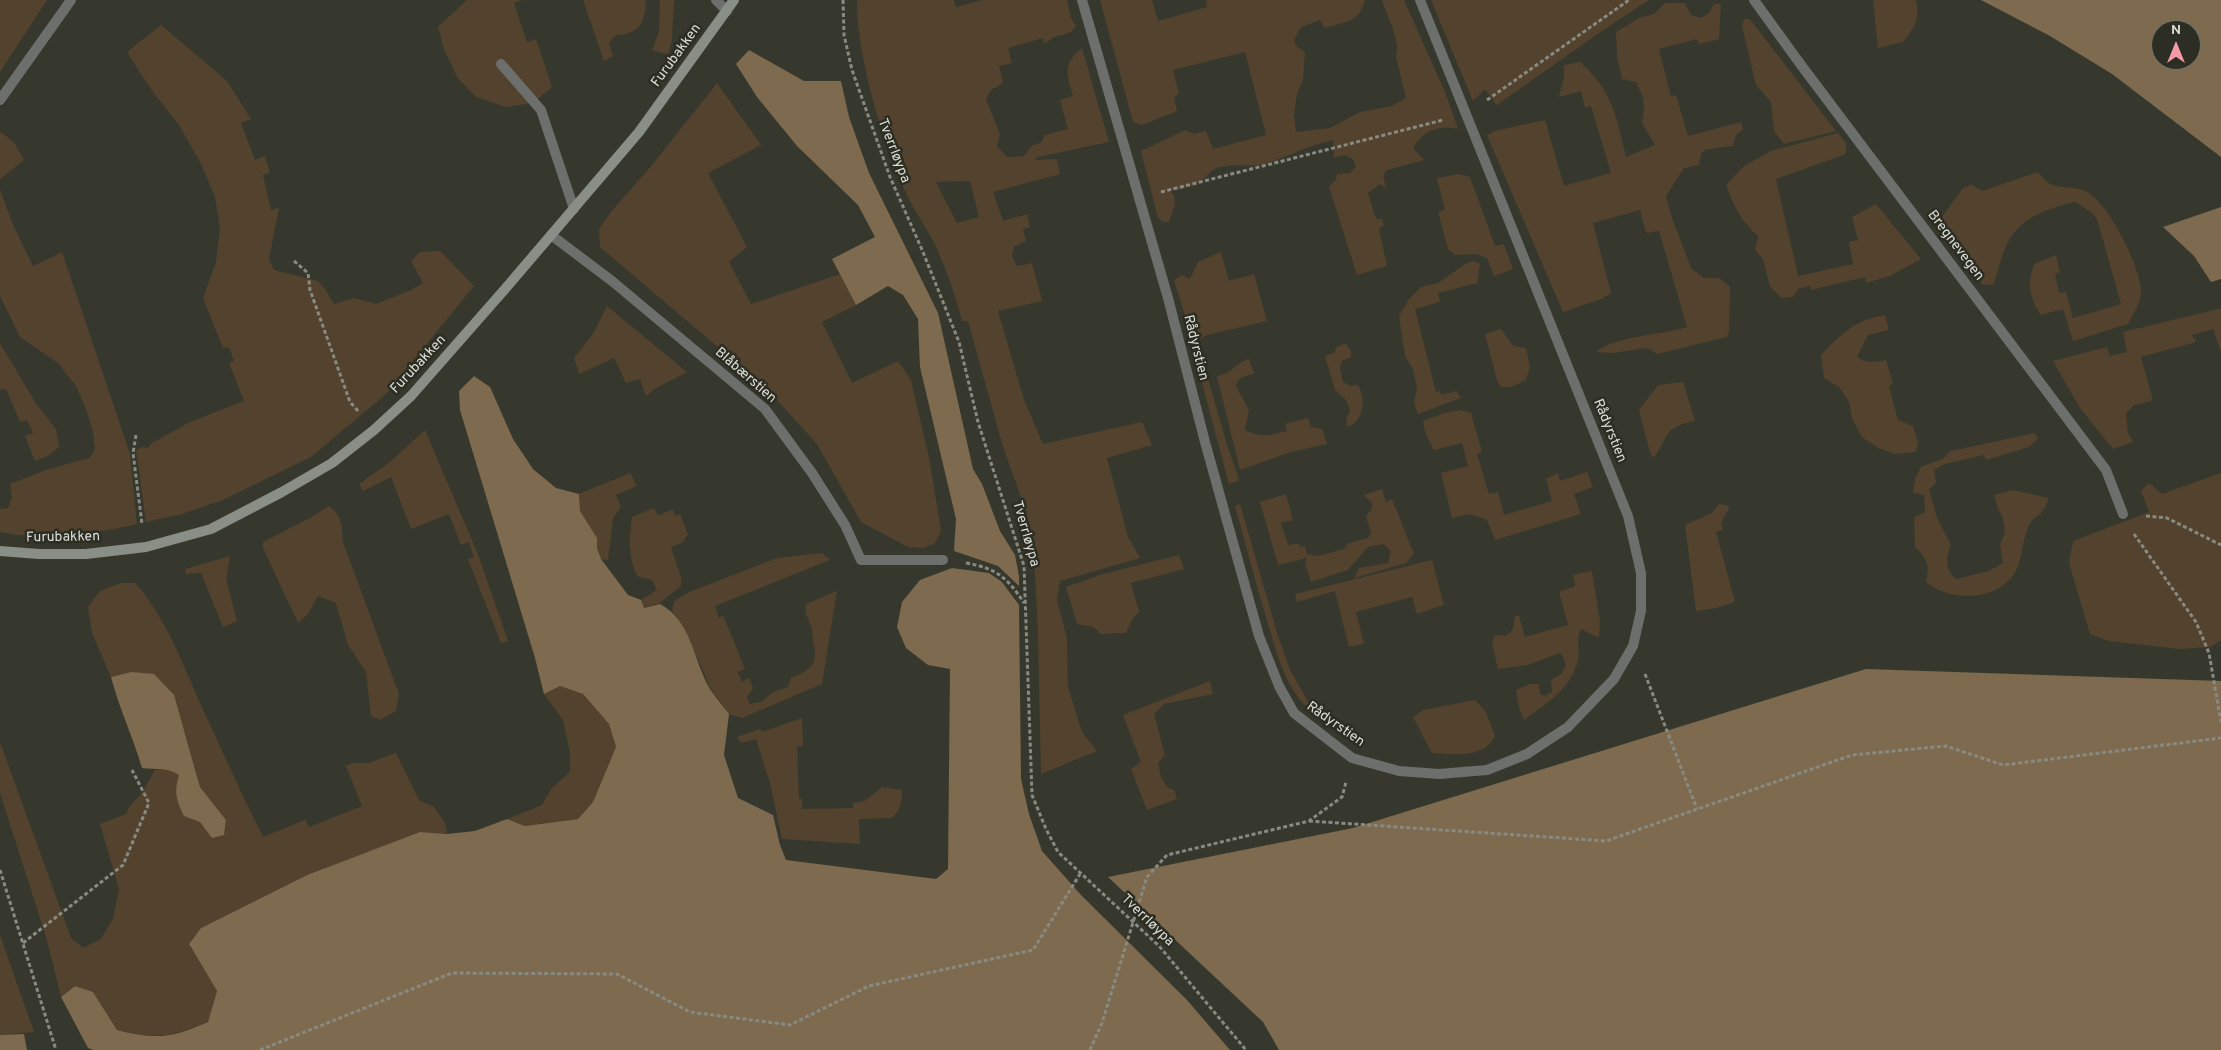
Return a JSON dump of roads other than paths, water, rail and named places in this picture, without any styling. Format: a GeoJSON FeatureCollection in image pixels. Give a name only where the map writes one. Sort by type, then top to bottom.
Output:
{"type":"FeatureCollection","features":[{"type":"Feature","properties":{"kind":"street"},"geometry":{"type":"LineString","coordinates":[[0,100],[71,0]]}},
{"type":"Feature","properties":{"kind":"street"},"geometry":{"type":"LineString","coordinates":[[716,0],[727,11]]}},
{"type":"Feature","properties":{"kind":"street","name":"Furubakken"},"geometry":{"type":"LineString","coordinates":[[0,551],[39,554],[86,554],[146,547],[211,529],[332,463],[374,430],[411,396],[574,209],[639,132],[734,0]]}},
{"type":"Feature","properties":{"kind":"street","name":"Rådyrstien"},"geometry":{"type":"LineString","coordinates":[[1082,0],[1168,298],[1205,442],[1259,636],[1279,686],[1294,713],[1352,758],[1399,771],[1439,774],[1487,770],[1527,754],[1568,727],[1614,680],[1633,646],[1641,611],[1641,573],[1628,516],[1420,0]]}},
{"type":"Feature","properties":{"kind":"street","name":"Bregnevegen"},"geometry":{"type":"LineString","coordinates":[[1754,0],[2106,470],[2123,514]]}},
{"type":"Feature","properties":{"kind":"street"},"geometry":{"type":"LineString","coordinates":[[501,64],[541,110],[574,209]]}},
{"type":"Feature","properties":{"kind":"street","name":"Blåbærstien"},"geometry":{"type":"LineString","coordinates":[[551,235],[612,281],[764,409],[817,480],[845,525],[861,560],[943,560]]}}]}
